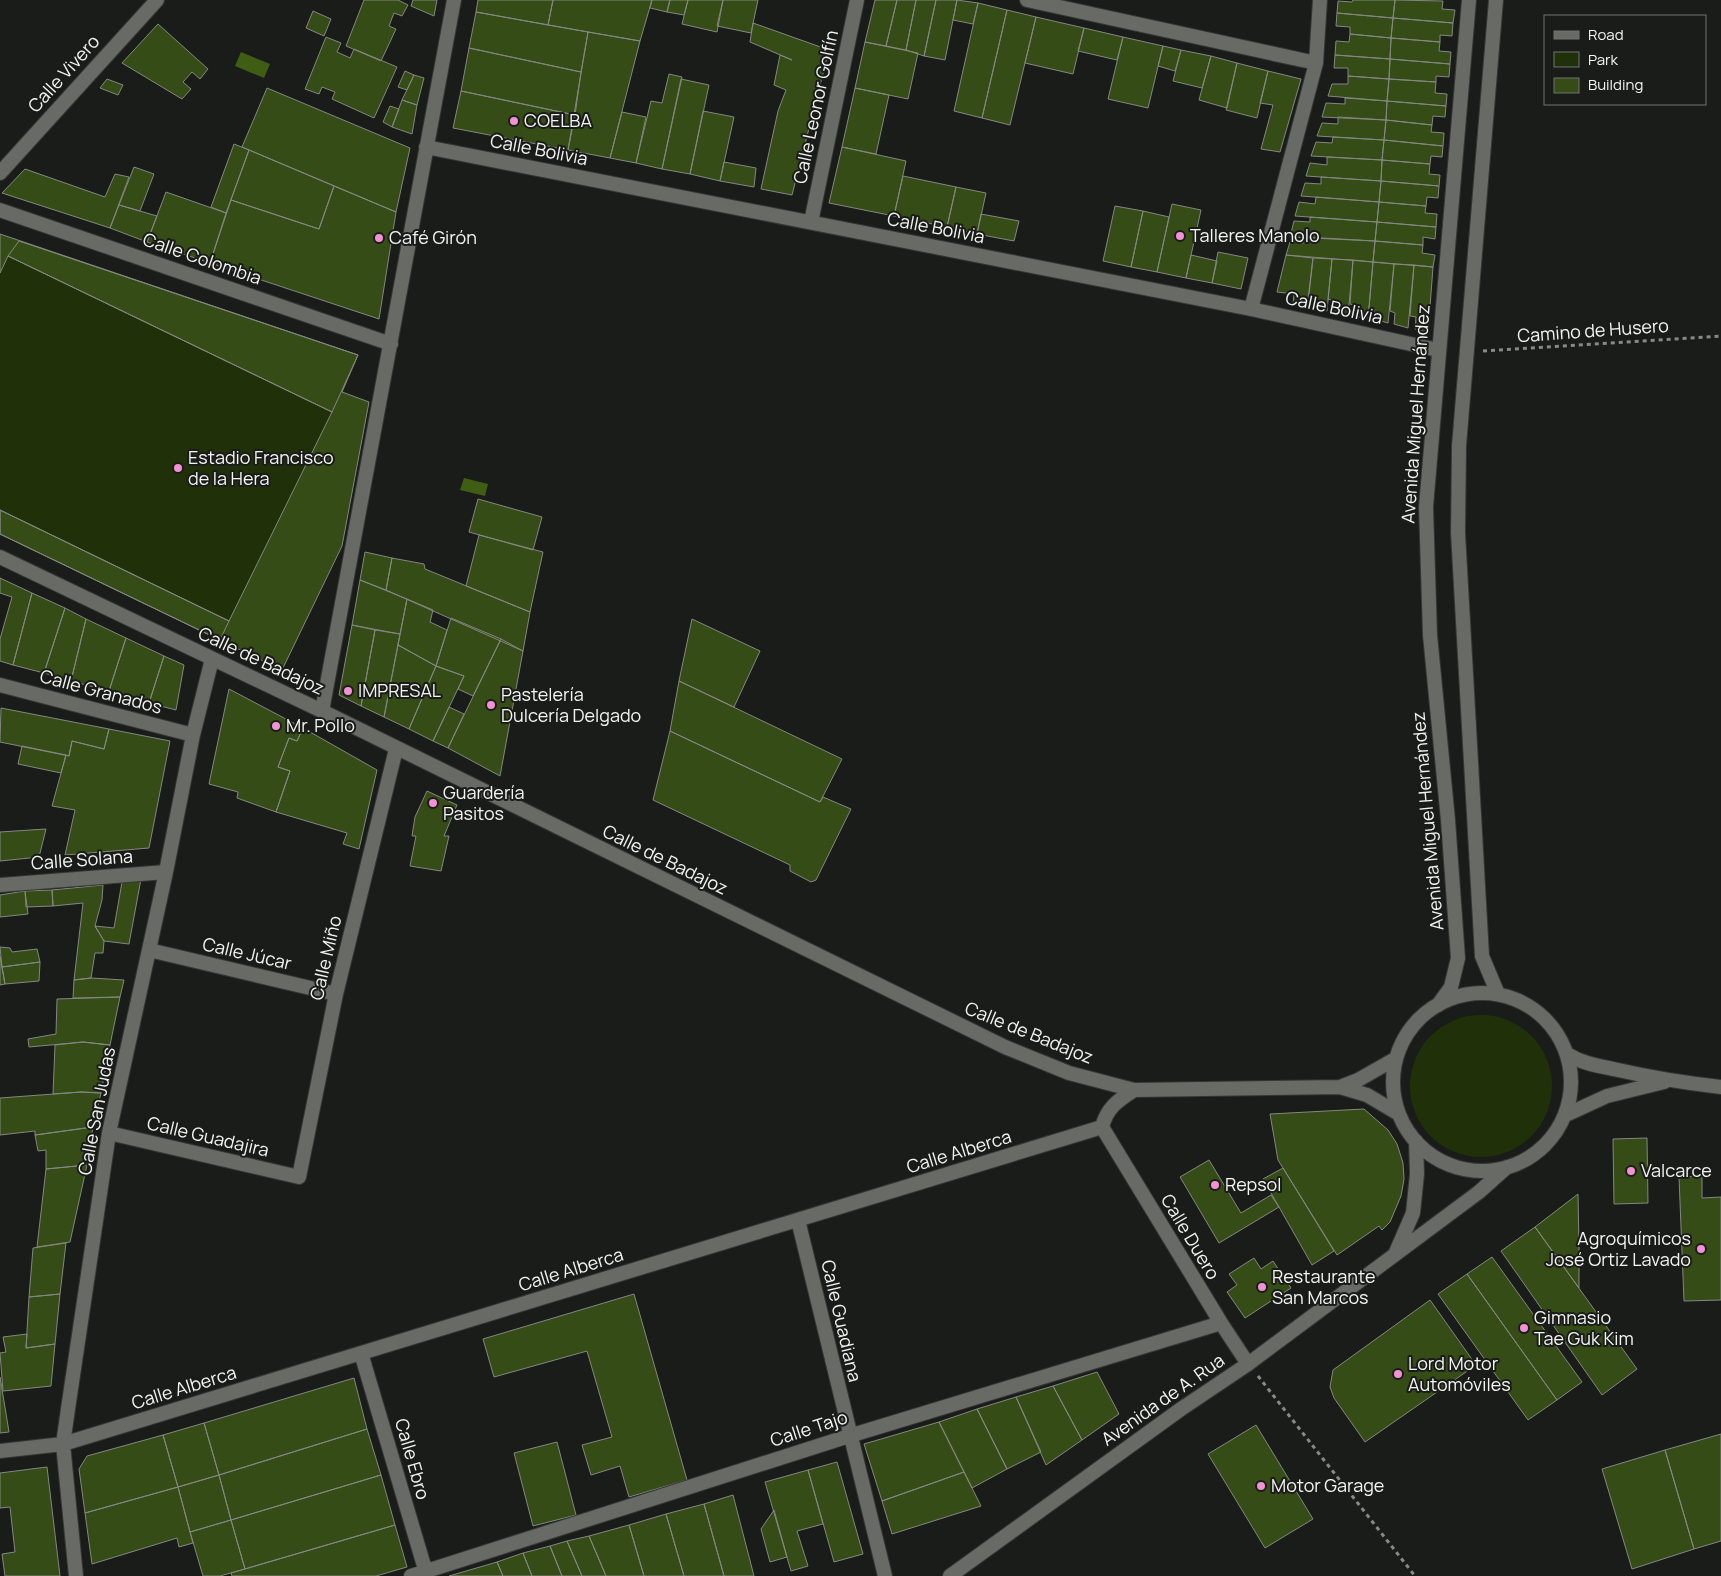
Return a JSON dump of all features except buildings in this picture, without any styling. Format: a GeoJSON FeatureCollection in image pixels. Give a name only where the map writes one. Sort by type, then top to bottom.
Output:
{"type":"FeatureCollection","features":[{"type":"Feature","properties":{"kind":"street","name":"Calle Vivero"},"geometry":{"type":"LineString","coordinates":[[0,173],[156,0]]}},
{"type":"Feature","properties":{"kind":"street"},"geometry":{"type":"LineString","coordinates":[[322,712],[454,0]]}},
{"type":"Feature","properties":{"kind":"street","name":"Calle Leonor Golfín"},"geometry":{"type":"LineString","coordinates":[[811,222],[857,0]]}},
{"type":"Feature","properties":{"kind":"street"},"geometry":{"type":"LineString","coordinates":[[1027,0],[1316,63]]}},
{"type":"Feature","properties":{"kind":"street"},"geometry":{"type":"LineString","coordinates":[[1251,309],[1316,63],[1320,0]]}},
{"type":"Feature","properties":{"kind":"street","name":"Avenida Miguel Hernández"},"geometry":{"type":"LineString","coordinates":[[1438,1005],[1451,987],[1458,958],[1449,829],[1430,635],[1426,506],[1469,0]]}},
{"type":"Feature","properties":{"kind":"street"},"geometry":{"type":"LineString","coordinates":[[1496,0],[1459,446],[1458,533],[1482,956],[1498,994]]}},
{"type":"Feature","properties":{"kind":"street","name":"Calle Bolivia"},"geometry":{"type":"LineString","coordinates":[[426,147],[1251,309],[1438,350]]}},
{"type":"Feature","properties":{"kind":"street","name":"Calle Colombia"},"geometry":{"type":"LineString","coordinates":[[0,210],[391,344]]}},
{"type":"Feature","properties":{"kind":"street","name":"Calle de Badajoz"},"geometry":{"type":"LineString","coordinates":[[0,557],[322,712],[1005,1047],[1069,1073],[1134,1090],[1340,1087],[1367,1095],[1399,1114]]}},
{"type":"Feature","properties":{"kind":"street","name":"Calle San Judas"},"geometry":{"type":"LineString","coordinates":[[76,1576],[63,1444],[109,1133],[166,872],[193,735],[212,659]]}},
{"type":"Feature","properties":{"kind":"street","name":"Calle Granados"},"geometry":{"type":"LineString","coordinates":[[0,685],[193,735]]}},
{"type":"Feature","properties":{"kind":"street","name":"Calle Miño"},"geometry":{"type":"LineString","coordinates":[[299,1176],[336,994],[396,749]]}},
{"type":"Feature","properties":{"kind":"street","name":"Calle Solana"},"geometry":{"type":"LineString","coordinates":[[0,885],[166,872]]}},
{"type":"Feature","properties":{"kind":"street","name":"Calle Júcar"},"geometry":{"type":"LineString","coordinates":[[149,950],[336,994]]}},
{"type":"Feature","properties":{"kind":"street"},"geometry":{"type":"LineString","coordinates":[[1474,990],[1498,994],[1509,997],[1534,1010],[1554,1029],[1567,1054],[1571,1082],[1568,1114],[1554,1135],[1531,1156],[1506,1167],[1472,1171],[1442,1162],[1416,1141],[1399,1114],[1393,1089],[1395,1059],[1408,1031],[1428,1011],[1474,990]]}},
{"type":"Feature","properties":{"kind":"street"},"geometry":{"type":"LineString","coordinates":[[1567,1054],[1580,1061],[1597,1066],[1668,1082],[1721,1087]]}},
{"type":"Feature","properties":{"kind":"street","name":"Calle de Badajoz"},"geometry":{"type":"LineString","coordinates":[[1340,1087],[1358,1080],[1395,1059]]}},
{"type":"Feature","properties":{"kind":"street"},"geometry":{"type":"LineString","coordinates":[[1568,1114],[1606,1096],[1668,1082]]}},
{"type":"Feature","properties":{"kind":"street"},"geometry":{"type":"LineString","coordinates":[[1102,1127],[1106,1114],[1114,1102],[1134,1090]]}},
{"type":"Feature","properties":{"kind":"street","name":"Calle Alberca"},"geometry":{"type":"LineString","coordinates":[[0,1451],[63,1444],[1102,1127]]}},
{"type":"Feature","properties":{"kind":"street","name":"Calle Duero"},"geometry":{"type":"LineString","coordinates":[[1102,1127],[1248,1364]]}},
{"type":"Feature","properties":{"kind":"street","name":"Calle Guadajira"},"geometry":{"type":"LineString","coordinates":[[109,1133],[299,1176]]}},
{"type":"Feature","properties":{"kind":"street"},"geometry":{"type":"LineString","coordinates":[[1396,1252],[1412,1213],[1418,1174],[1416,1141]]}},
{"type":"Feature","properties":{"kind":"street","name":"Avenida de A. Rua"},"geometry":{"type":"LineString","coordinates":[[950,1576],[1181,1409],[1248,1364],[1479,1192],[1506,1167]]}},
{"type":"Feature","properties":{"kind":"street","name":"Calle Guadiana"},"geometry":{"type":"LineString","coordinates":[[798,1220],[885,1576]]}},
{"type":"Feature","properties":{"kind":"street","name":"Calle Tajo"},"geometry":{"type":"LineString","coordinates":[[411,1576],[426,1574],[850,1436],[1221,1323]]}},
{"type":"Feature","properties":{"kind":"street","name":"Calle Ebro"},"geometry":{"type":"LineString","coordinates":[[361,1353],[426,1574]]}},
{"type":"Feature","properties":{"kind":"path","name":"Camino de Husero"},"geometry":{"type":"LineString","coordinates":[[1467,352],[1721,336]]}},
{"type":"Feature","properties":{"kind":"path"},"geometry":{"type":"LineString","coordinates":[[1248,1364],[1415,1576]]}},
{"type":"Feature","properties":{"kind":"green space","name":"Estadio Francisco de la Hera"},"geometry":{"type":"Polygon","coordinates":[[[0,234],[358,355],[342,391],[369,402],[342,546],[282,670],[0,534],[0,234]]]}},
{"type":"Feature","properties":{"kind":"green space"},"geometry":{"type":"Polygon","coordinates":[[[1481,1015],[1495,1016],[1508,1020],[1521,1027],[1531,1036],[1540,1046],[1547,1059],[1551,1072],[1551,1100],[1547,1113],[1540,1126],[1531,1136],[1521,1145],[1508,1152],[1495,1156],[1481,1157],[1467,1156],[1454,1152],[1441,1145],[1431,1136],[1422,1126],[1415,1113],[1411,1100],[1410,1086],[1411,1072],[1415,1059],[1422,1046],[1431,1036],[1441,1027],[1454,1020],[1467,1016],[1481,1015]]]}},
{"type":"Feature","properties":{"kind":"shaded area"},"geometry":{"type":"Polygon","coordinates":[[[241,52],[270,64],[264,78],[235,66],[241,52]]]}},
{"type":"Feature","properties":{"kind":"shaded area"},"geometry":{"type":"Polygon","coordinates":[[[464,478],[488,484],[485,496],[460,490],[464,478]]]}},
{"type":"Feature","properties":{"kind":"place","name":"COELBA"},"geometry":{"type":"Point","coordinates":[514,121]}},
{"type":"Feature","properties":{"kind":"place","name":"Talleres Manolo"},"geometry":{"type":"Point","coordinates":[1180,236]}},
{"type":"Feature","properties":{"kind":"place","name":"Café Girón"},"geometry":{"type":"Point","coordinates":[379,238]}},
{"type":"Feature","properties":{"kind":"place","name":"Estadio Francisco de la Hera"},"geometry":{"type":"Point","coordinates":[178,468]}},
{"type":"Feature","properties":{"kind":"place","name":"IMPRESAL"},"geometry":{"type":"Point","coordinates":[348,691]}},
{"type":"Feature","properties":{"kind":"place","name":"Pastelería Dulcería Delgado"},"geometry":{"type":"Point","coordinates":[491,705]}},
{"type":"Feature","properties":{"kind":"place","name":"Mr. Pollo"},"geometry":{"type":"Point","coordinates":[276,726]}},
{"type":"Feature","properties":{"kind":"place","name":"Guardería Pasitos"},"geometry":{"type":"Point","coordinates":[433,803]}},
{"type":"Feature","properties":{"kind":"place","name":"Valcarce"},"geometry":{"type":"Point","coordinates":[1631,1171]}},
{"type":"Feature","properties":{"kind":"place","name":"Repsol"},"geometry":{"type":"Point","coordinates":[1215,1185]}},
{"type":"Feature","properties":{"kind":"place","name":"Agroquímicos José Ortiz Lavado"},"geometry":{"type":"Point","coordinates":[1701,1249]}},
{"type":"Feature","properties":{"kind":"place","name":"Restaurante San Marcos"},"geometry":{"type":"Point","coordinates":[1262,1287]}},
{"type":"Feature","properties":{"kind":"place","name":"Gimnasio Tae Guk Kim"},"geometry":{"type":"Point","coordinates":[1524,1328]}},
{"type":"Feature","properties":{"kind":"place","name":"Lord Motor Automóviles"},"geometry":{"type":"Point","coordinates":[1398,1374]}},
{"type":"Feature","properties":{"kind":"place","name":"Motor Garage"},"geometry":{"type":"Point","coordinates":[1261,1486]}}]}
